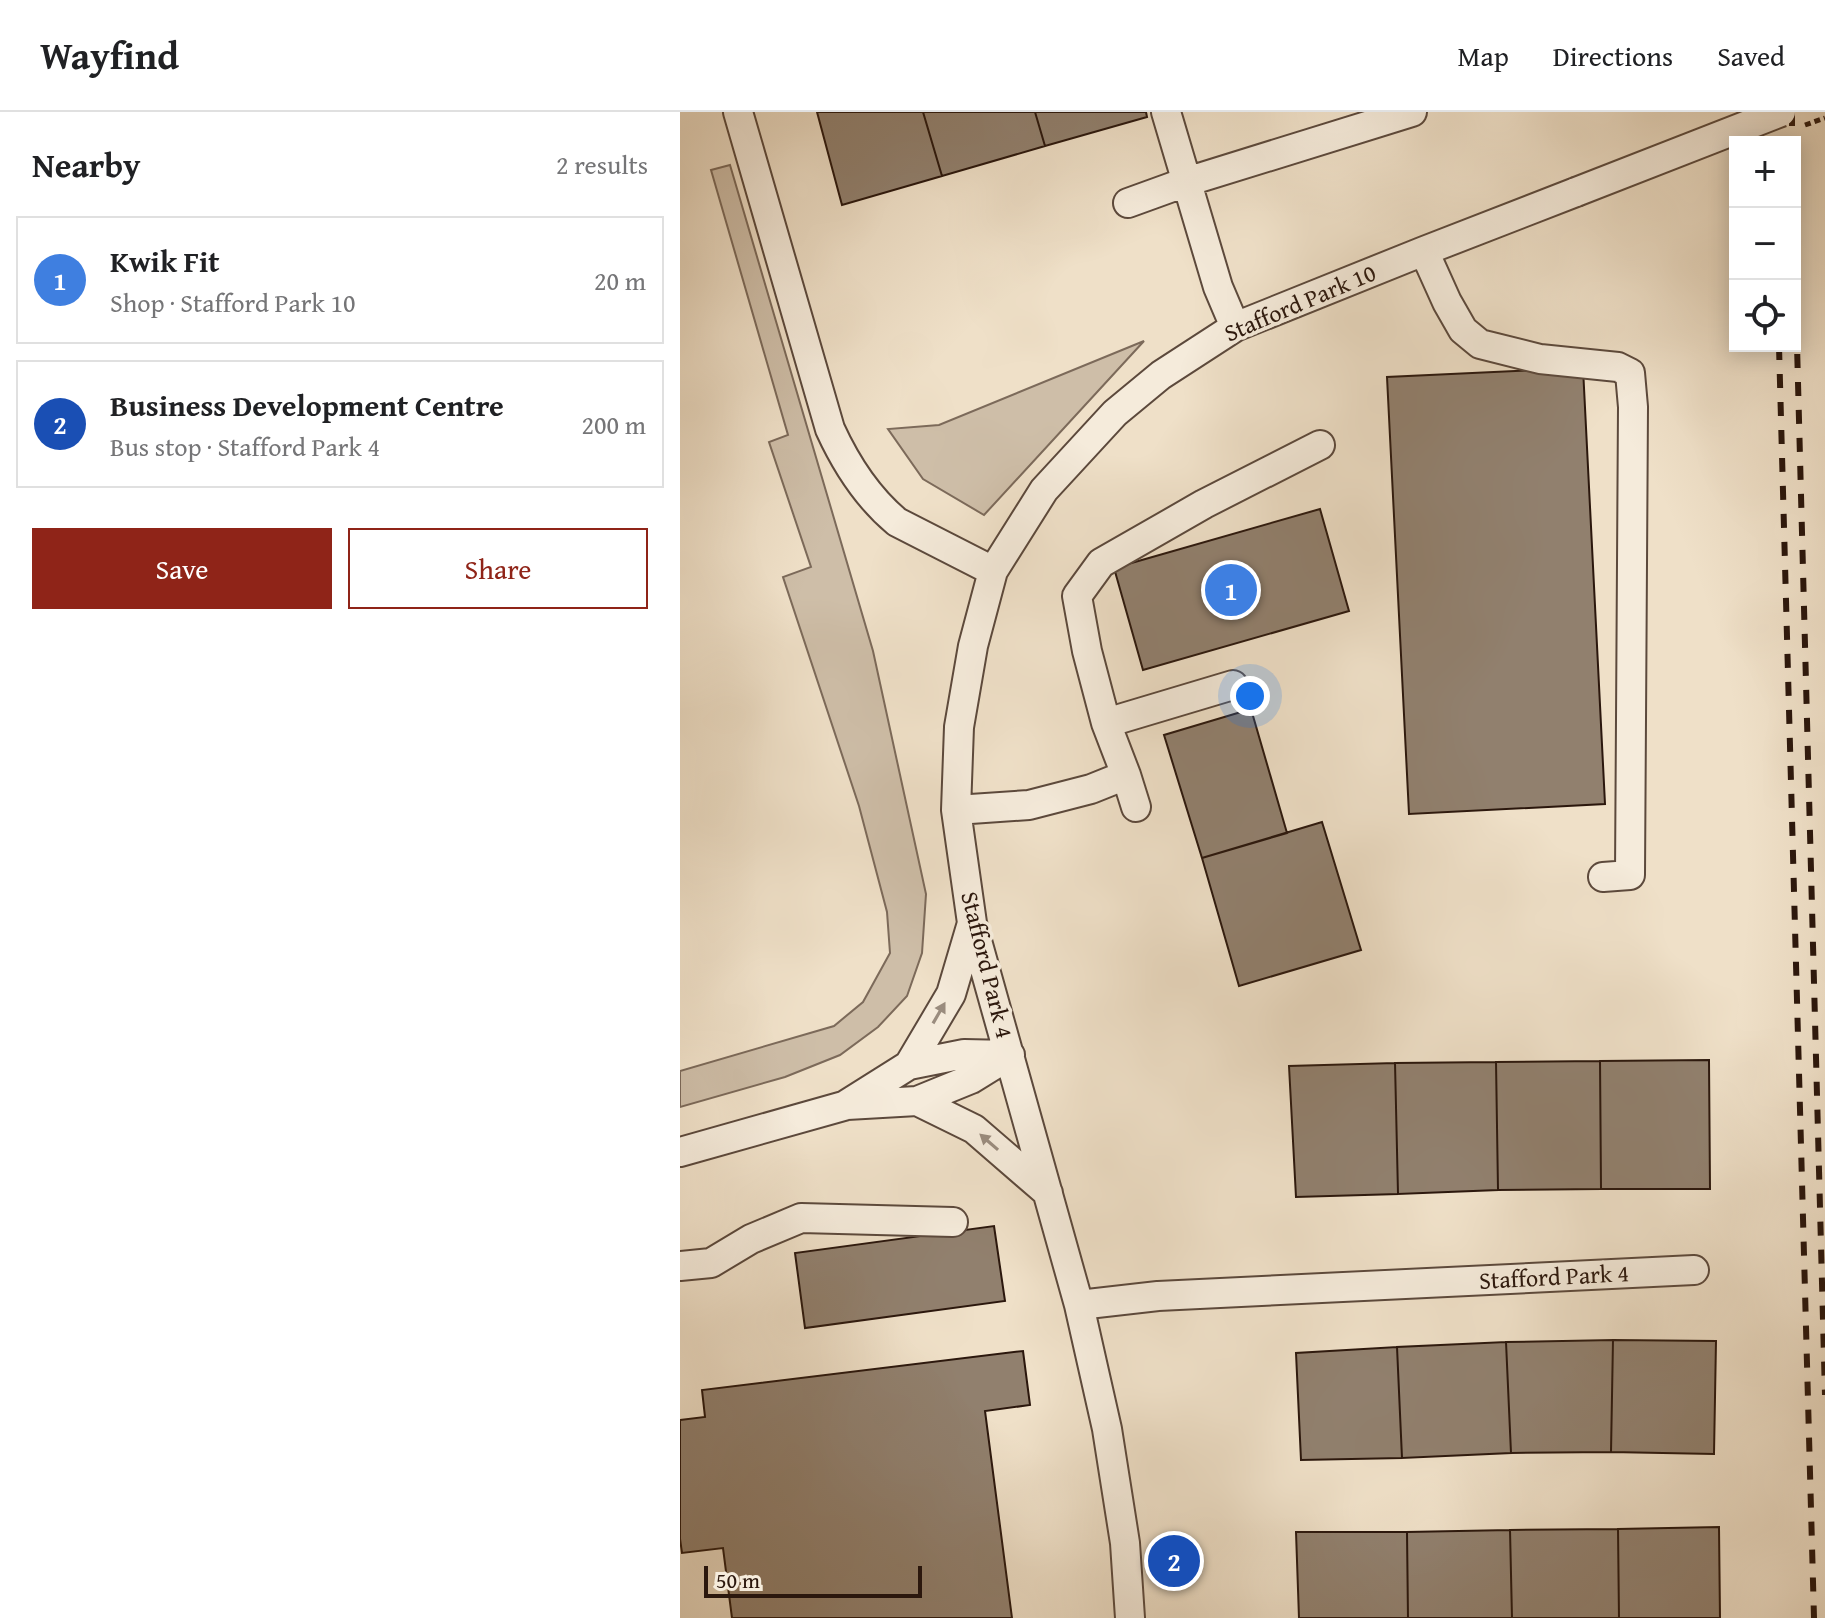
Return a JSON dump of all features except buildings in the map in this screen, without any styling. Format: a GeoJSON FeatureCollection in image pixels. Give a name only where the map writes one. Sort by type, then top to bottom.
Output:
{"type":"FeatureCollection","features":[{"type":"Feature","properties":{"kind":"street"},"geometry":{"type":"LineString","coordinates":[[738,112],[830,429],[842,454],[864,487],[897,522],[993,571]]}},
{"type":"Feature","properties":{"kind":"street"},"geometry":{"type":"LineString","coordinates":[[1166,112],[1218,287],[1235,327]]}},
{"type":"Feature","properties":{"kind":"street"},"geometry":{"type":"LineString","coordinates":[[1128,203],[1412,112]]}},
{"type":"Feature","properties":{"kind":"street","name":"Stafford Park 10"},"geometry":{"type":"LineString","coordinates":[[993,571],[1044,490],[1115,413],[1161,375],[1235,327],[1781,112]]}},
{"type":"Feature","properties":{"kind":"street"},"geometry":{"type":"LineString","coordinates":[[1424,251],[1463,330],[1480,344],[1540,359],[1618,367],[1630,373],[1633,407],[1630,875],[1603,877]]}},
{"type":"Feature","properties":{"kind":"street"},"geometry":{"type":"LineString","coordinates":[[1136,807],[1106,723],[1087,651],[1077,596],[1101,563],[1204,504],[1320,445]]}},
{"type":"Feature","properties":{"kind":"street","name":"Stafford Park 4"},"geometry":{"type":"LineString","coordinates":[[993,571],[973,646],[959,727],[956,810],[972,923],[1079,1305],[1107,1429],[1125,1543],[1130,1618]]}},
{"type":"Feature","properties":{"kind":"street"},"geometry":{"type":"LineString","coordinates":[[1106,723],[1233,685]]}},
{"type":"Feature","properties":{"kind":"street"},"geometry":{"type":"LineString","coordinates":[[956,810],[1029,805],[1091,789],[1126,775]]}},
{"type":"Feature","properties":{"kind":"street"},"geometry":{"type":"LineString","coordinates":[[909,1065],[951,994],[972,923]]}},
{"type":"Feature","properties":{"kind":"street"},"geometry":{"type":"LineString","coordinates":[[847,1105],[909,1065],[964,1054],[1010,1055]]}},
{"type":"Feature","properties":{"kind":"street"},"geometry":{"type":"LineString","coordinates":[[680,1152],[847,1105],[917,1101],[971,1079],[1010,1055]]}},
{"type":"Feature","properties":{"kind":"street"},"geometry":{"type":"LineString","coordinates":[[917,1101],[974,1129],[1048,1193]]}},
{"type":"Feature","properties":{"kind":"street"},"geometry":{"type":"LineString","coordinates":[[680,1266],[711,1263],[751,1239],[801,1218],[953,1222]]}},
{"type":"Feature","properties":{"kind":"street","name":"Stafford Park 4"},"geometry":{"type":"LineString","coordinates":[[1079,1305],[1174,1295],[1694,1270]]}},
{"type":"Feature","properties":{"kind":"shaded area"},"geometry":{"type":"Polygon","coordinates":[[[730,165],[873,651],[926,894],[922,953],[907,996],[878,1027],[840,1055],[785,1077],[680,1107],[680,1071],[834,1026],[863,1002],[890,953],[887,912],[859,806],[783,577],[811,567],[769,442],[788,435],[711,170],[730,165]]]}},
{"type":"Feature","properties":{"kind":"shaded area"},"geometry":{"type":"Polygon","coordinates":[[[1144,341],[984,515],[923,479],[888,429],[939,425],[1144,341]]]}},
{"type":"Feature","properties":{"kind":"railway"},"geometry":{"type":"LineString","coordinates":[[1774,112],[1775,136]]}},
{"type":"Feature","properties":{"kind":"railway"},"geometry":{"type":"LineString","coordinates":[[1792,112],[1792,136]]}},
{"type":"Feature","properties":{"kind":"railway"},"geometry":{"type":"LineString","coordinates":[[1795,280],[1825,1395]]}},
{"type":"Feature","properties":{"kind":"railway"},"geometry":{"type":"LineString","coordinates":[[1779,352],[1814,1618]]}},
{"type":"Feature","properties":{"kind":"place","name":"Kwik Fit"},"geometry":{"type":"Point","coordinates":[1231,590]}},
{"type":"Feature","properties":{"kind":"place","name":"Business Development Centre"},"geometry":{"type":"Point","coordinates":[1174,1561]}}]}
